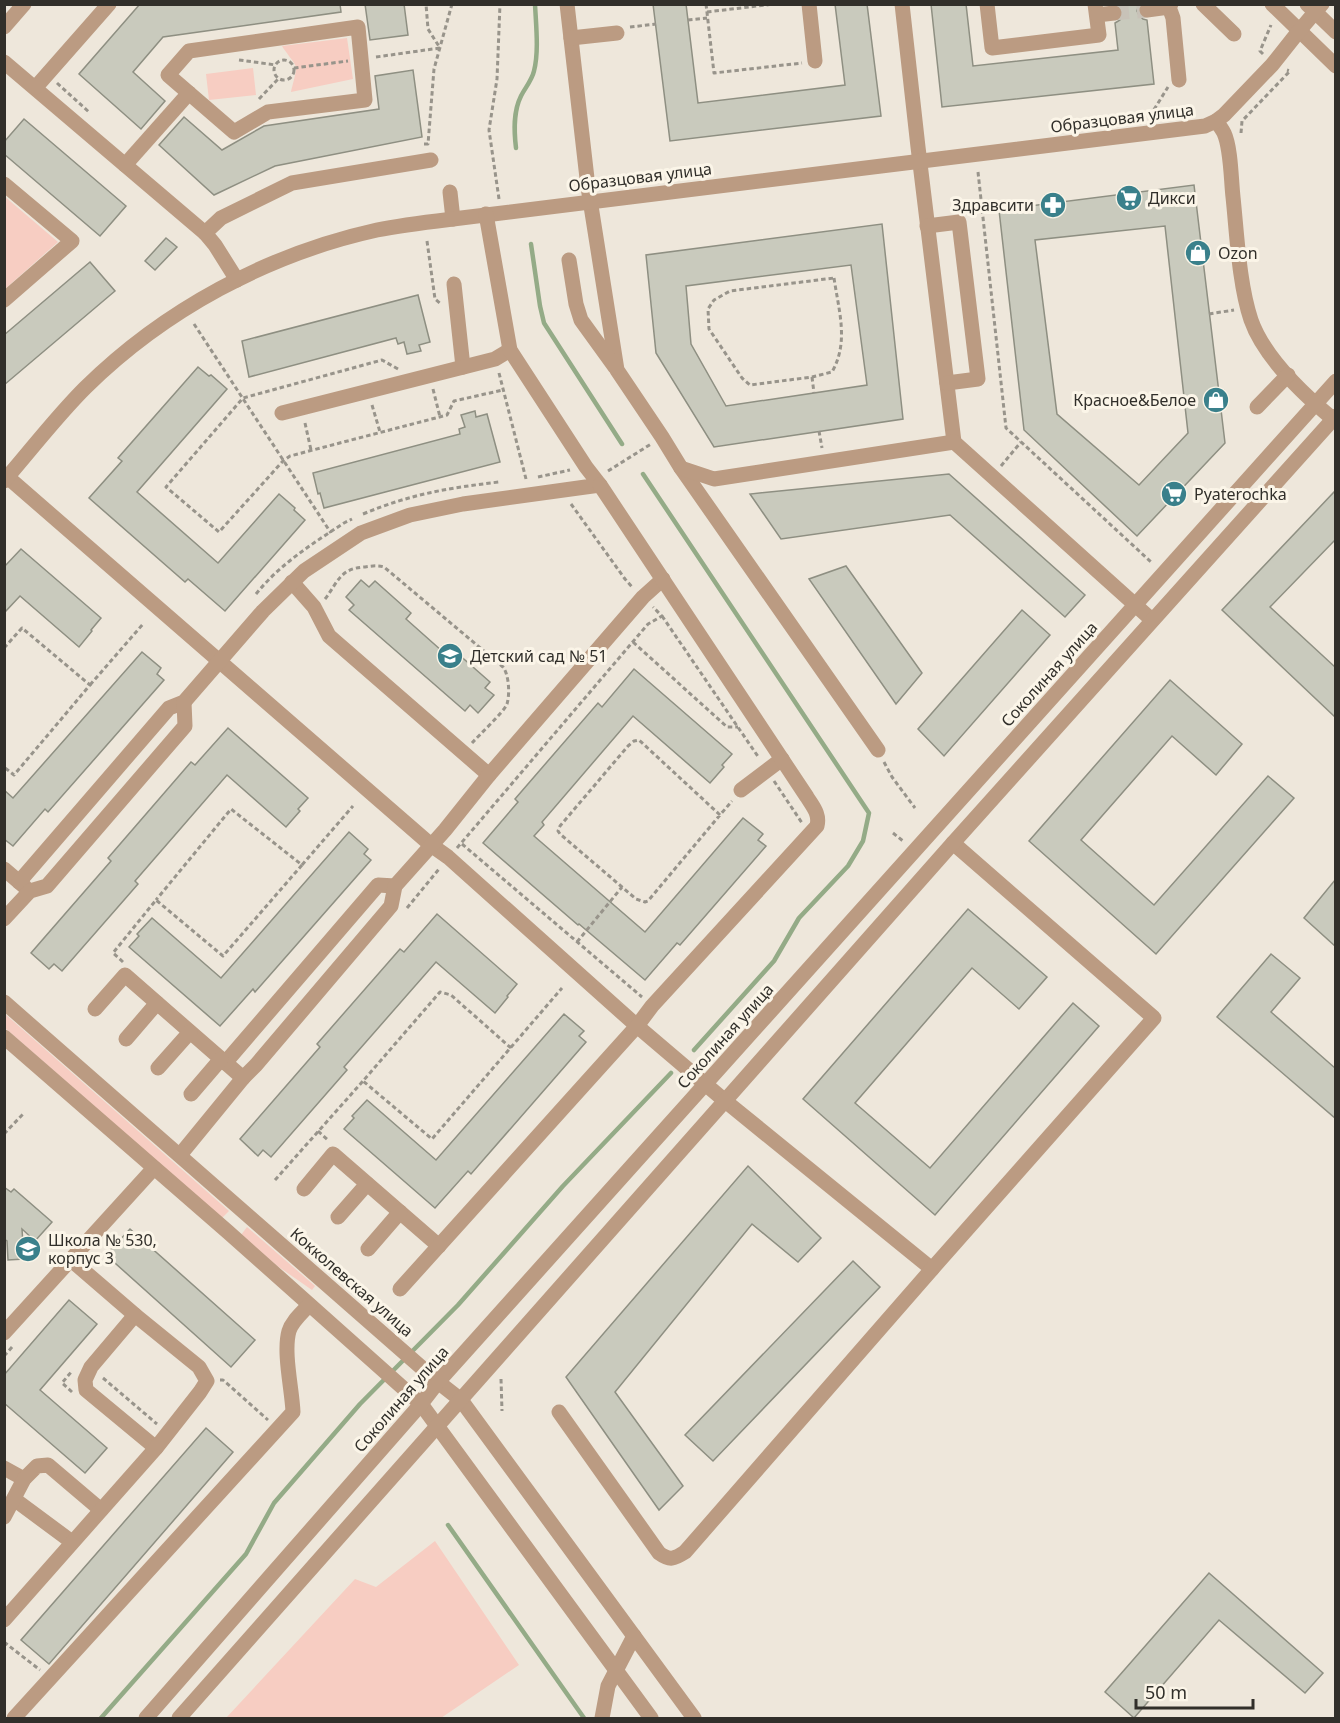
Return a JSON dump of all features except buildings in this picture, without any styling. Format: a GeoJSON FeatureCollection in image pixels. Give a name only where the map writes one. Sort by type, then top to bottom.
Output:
{"type":"FeatureCollection","features":[{"type":"Feature","properties":{"kind":"street"},"geometry":{"type":"LineString","coordinates":[[4,27],[24,4]]}},
{"type":"Feature","properties":{"kind":"street"},"geometry":{"type":"LineString","coordinates":[[36,87],[109,4]]}},
{"type":"Feature","properties":{"kind":"street"},"geometry":{"type":"LineString","coordinates":[[567,4],[588,188],[616,370]]}},
{"type":"Feature","properties":{"kind":"street"},"geometry":{"type":"LineString","coordinates":[[809,4],[815,61]]}},
{"type":"Feature","properties":{"kind":"street"},"geometry":{"type":"LineString","coordinates":[[902,4],[954,442],[1152,620]]}},
{"type":"Feature","properties":{"kind":"street"},"geometry":{"type":"LineString","coordinates":[[987,4],[992,48],[1099,35],[1096,10],[1114,13]]}},
{"type":"Feature","properties":{"kind":"street"},"geometry":{"type":"LineString","coordinates":[[1203,4],[1234,34]]}},
{"type":"Feature","properties":{"kind":"street"},"geometry":{"type":"LineString","coordinates":[[1147,10],[1170,6],[1178,75]]}},
{"type":"Feature","properties":{"kind":"street"},"geometry":{"type":"LineString","coordinates":[[1314,7],[1335,32]]}},
{"type":"Feature","properties":{"kind":"street","name":"Образцовая улица"},"geometry":{"type":"LineString","coordinates":[[6,478],[59,416],[110,364],[171,318],[237,280],[306,251],[378,230],[486,214],[1206,126],[1216,121],[1272,65],[1299,31],[1314,7]]}},
{"type":"Feature","properties":{"kind":"street"},"geometry":{"type":"LineString","coordinates":[[1272,12],[1299,31],[1335,66]]}},
{"type":"Feature","properties":{"kind":"street"},"geometry":{"type":"LineString","coordinates":[[358,27],[361,59],[365,100],[268,112],[234,132],[168,75],[189,51],[358,27]]}},
{"type":"Feature","properties":{"kind":"street"},"geometry":{"type":"LineString","coordinates":[[571,38],[621,30]]}},
{"type":"Feature","properties":{"kind":"street"},"geometry":{"type":"LineString","coordinates":[[4,62],[205,233],[237,280]]}},
{"type":"Feature","properties":{"kind":"street"},"geometry":{"type":"LineString","coordinates":[[125,165],[189,93]]}},
{"type":"Feature","properties":{"kind":"street"},"geometry":{"type":"LineString","coordinates":[[179,1719],[724,1100],[1334,417],[1315,404],[1274,360],[1251,321],[1242,274],[1228,156],[1224,134],[1216,121]]}},
{"type":"Feature","properties":{"kind":"street"},"geometry":{"type":"LineString","coordinates":[[205,233],[221,218],[292,183],[431,160]]}},
{"type":"Feature","properties":{"kind":"street"},"geometry":{"type":"LineString","coordinates":[[4,184],[72,241],[4,300]]}},
{"type":"Feature","properties":{"kind":"street"},"geometry":{"type":"LineString","coordinates":[[450,192],[453,219]]}},
{"type":"Feature","properties":{"kind":"street"},"geometry":{"type":"LineString","coordinates":[[400,1288],[637,1026],[652,1006],[810,834],[817,826],[818,815],[510,350],[486,214]]}},
{"type":"Feature","properties":{"kind":"street"},"geometry":{"type":"LineString","coordinates":[[927,226],[959,222],[976,357],[978,379],[946,383]]}},
{"type":"Feature","properties":{"kind":"street"},"geometry":{"type":"LineString","coordinates":[[569,260],[581,320],[662,436],[681,468],[878,750]]}},
{"type":"Feature","properties":{"kind":"street"},"geometry":{"type":"LineString","coordinates":[[454,284],[464,367]]}},
{"type":"Feature","properties":{"kind":"street"},"geometry":{"type":"LineString","coordinates":[[282,413],[495,359],[510,350]]}},
{"type":"Feature","properties":{"kind":"street"},"geometry":{"type":"LineString","coordinates":[[1257,407],[1288,375]]}},
{"type":"Feature","properties":{"kind":"street","name":"Соколиная улица"},"geometry":{"type":"LineString","coordinates":[[146,1719],[438,1382],[1335,381]]}},
{"type":"Feature","properties":{"kind":"street"},"geometry":{"type":"LineString","coordinates":[[681,468],[714,478],[954,442]]}},
{"type":"Feature","properties":{"kind":"street"},"geometry":{"type":"LineString","coordinates":[[6,478],[448,857],[706,1085],[932,1269]]}},
{"type":"Feature","properties":{"kind":"street"},"geometry":{"type":"LineString","coordinates":[[4,919],[14,880],[169,708],[184,702],[263,611],[304,571],[361,533],[410,515],[463,504],[562,491],[598,482]]}},
{"type":"Feature","properties":{"kind":"street"},"geometry":{"type":"LineString","coordinates":[[180,1155],[391,906],[395,886],[643,597],[663,579]]}},
{"type":"Feature","properties":{"kind":"street"},"geometry":{"type":"LineString","coordinates":[[292,582],[314,607],[329,636],[489,775]]}},
{"type":"Feature","properties":{"kind":"street"},"geometry":{"type":"LineString","coordinates":[[14,880],[47,886],[186,726],[184,702]]}},
{"type":"Feature","properties":{"kind":"street"},"geometry":{"type":"LineString","coordinates":[[741,790],[782,759]]}},
{"type":"Feature","properties":{"kind":"street"},"geometry":{"type":"LineString","coordinates":[[560,1412],[659,1553],[666,1558],[675,1558],[685,1552],[1154,1018],[953,843]]}},
{"type":"Feature","properties":{"kind":"street"},"geometry":{"type":"LineString","coordinates":[[191,1094],[223,1061],[378,885],[395,886]]}},
{"type":"Feature","properties":{"kind":"street"},"geometry":{"type":"LineString","coordinates":[[96,1009],[125,975],[243,1078]]}},
{"type":"Feature","properties":{"kind":"street","name":"Кокколевская улица"},"geometry":{"type":"LineString","coordinates":[[4,1002],[461,1400],[694,1719]]}},
{"type":"Feature","properties":{"kind":"street"},"geometry":{"type":"LineString","coordinates":[[126,1039],[157,1003]]}},
{"type":"Feature","properties":{"kind":"street"},"geometry":{"type":"LineString","coordinates":[[158,1068],[190,1032]]}},
{"type":"Feature","properties":{"kind":"street"},"geometry":{"type":"LineString","coordinates":[[4,1037],[421,1404],[651,1719]]}},
{"type":"Feature","properties":{"kind":"street"},"geometry":{"type":"LineString","coordinates":[[304,1189],[333,1155],[439,1246]]}},
{"type":"Feature","properties":{"kind":"street"},"geometry":{"type":"LineString","coordinates":[[4,1333],[154,1167]]}},
{"type":"Feature","properties":{"kind":"street"},"geometry":{"type":"LineString","coordinates":[[338,1217],[367,1184]]}},
{"type":"Feature","properties":{"kind":"street"},"geometry":{"type":"LineString","coordinates":[[228,1232],[245,1212]]}},
{"type":"Feature","properties":{"kind":"street"},"geometry":{"type":"LineString","coordinates":[[368,1249],[400,1212]]}},
{"type":"Feature","properties":{"kind":"street"},"geometry":{"type":"LineString","coordinates":[[4,1620],[156,1448],[207,1381],[200,1367],[70,1259]]}},
{"type":"Feature","properties":{"kind":"street"},"geometry":{"type":"LineString","coordinates":[[22,1716],[293,1412],[287,1346],[290,1330],[309,1305]]}},
{"type":"Feature","properties":{"kind":"street"},"geometry":{"type":"LineString","coordinates":[[135,1315],[84,1367],[86,1390],[156,1448]]}},
{"type":"Feature","properties":{"kind":"street"},"geometry":{"type":"LineString","coordinates":[[4,1516],[24,1479],[37,1466],[48,1465],[101,1510]]}},
{"type":"Feature","properties":{"kind":"street"},"geometry":{"type":"LineString","coordinates":[[4,1468],[24,1479]]}},
{"type":"Feature","properties":{"kind":"street"},"geometry":{"type":"LineString","coordinates":[[14,1499],[72,1542]]}},
{"type":"Feature","properties":{"kind":"street"},"geometry":{"type":"LineString","coordinates":[[602,1719],[608,1686],[634,1636]]}},
{"type":"Feature","properties":{"kind":"path"},"geometry":{"type":"LineString","coordinates":[[426,4],[428,29],[440,48]]}},
{"type":"Feature","properties":{"kind":"path"},"geometry":{"type":"LineString","coordinates":[[417,145],[428,144],[434,69],[452,4]]}},
{"type":"Feature","properties":{"kind":"path"},"geometry":{"type":"LineString","coordinates":[[500,4],[497,79],[489,130],[500,199]]}},
{"type":"Feature","properties":{"kind":"path"},"geometry":{"type":"LineString","coordinates":[[706,4],[714,73],[815,61]]}},
{"type":"Feature","properties":{"kind":"path"},"geometry":{"type":"LineString","coordinates":[[707,12],[774,4]]}},
{"type":"Feature","properties":{"kind":"path"},"geometry":{"type":"LineString","coordinates":[[1260,51],[1272,12]]}},
{"type":"Feature","properties":{"kind":"path"},"geometry":{"type":"LineString","coordinates":[[688,20],[708,18]]}},
{"type":"Feature","properties":{"kind":"path"},"geometry":{"type":"LineString","coordinates":[[621,30],[656,24]]}},
{"type":"Feature","properties":{"kind":"path"},"geometry":{"type":"LineString","coordinates":[[294,68],[440,48]]}},
{"type":"Feature","properties":{"kind":"path"},"geometry":{"type":"LineString","coordinates":[[281,60],[292,63],[294,68],[290,78],[284,80],[275,74],[274,69],[276,63],[281,60]]}},
{"type":"Feature","properties":{"kind":"path"},"geometry":{"type":"LineString","coordinates":[[1242,138],[1242,121],[1290,71]]}},
{"type":"Feature","properties":{"kind":"path"},"geometry":{"type":"LineString","coordinates":[[1150,116],[1178,75]]}},
{"type":"Feature","properties":{"kind":"path"},"geometry":{"type":"LineString","coordinates":[[978,172],[1006,428],[1151,562]]}},
{"type":"Feature","properties":{"kind":"path"},"geometry":{"type":"LineString","coordinates":[[834,278],[843,337],[839,360],[832,372],[812,377],[750,385],[742,378],[709,329],[708,309],[714,300],[730,291],[834,278]]}},
{"type":"Feature","properties":{"kind":"path"},"geometry":{"type":"LineString","coordinates":[[1209,314],[1248,308]]}},
{"type":"Feature","properties":{"kind":"path"},"geometry":{"type":"LineString","coordinates":[[194,324],[340,547]]}},
{"type":"Feature","properties":{"kind":"path"},"geometry":{"type":"LineString","coordinates":[[495,359],[526,479]]}},
{"type":"Feature","properties":{"kind":"path"},"geometry":{"type":"LineString","coordinates":[[429,376],[440,417]]}},
{"type":"Feature","properties":{"kind":"path"},"geometry":{"type":"LineString","coordinates":[[812,377],[814,393]]}},
{"type":"Feature","properties":{"kind":"path"},"geometry":{"type":"LineString","coordinates":[[368,391],[380,432]]}},
{"type":"Feature","properties":{"kind":"path"},"geometry":{"type":"LineString","coordinates":[[301,408],[311,450]]}},
{"type":"Feature","properties":{"kind":"path"},"geometry":{"type":"LineString","coordinates":[[598,482],[662,436]]}},
{"type":"Feature","properties":{"kind":"path"},"geometry":{"type":"LineString","coordinates":[[993,477],[1022,442]]}},
{"type":"Feature","properties":{"kind":"path"},"geometry":{"type":"LineString","coordinates":[[314,607],[325,598],[333,585],[349,569],[384,567],[503,667],[508,679],[507,705],[463,753]]}},
{"type":"Feature","properties":{"kind":"path"},"geometry":{"type":"LineString","coordinates":[[662,616],[810,834]]}},
{"type":"Feature","properties":{"kind":"path"},"geometry":{"type":"LineString","coordinates":[[4,767],[14,775],[144,624]]}},
{"type":"Feature","properties":{"kind":"path"},"geometry":{"type":"LineString","coordinates":[[4,648],[22,628],[90,685]]}},
{"type":"Feature","properties":{"kind":"path"},"geometry":{"type":"LineString","coordinates":[[633,642],[727,727],[738,727]]}},
{"type":"Feature","properties":{"kind":"path"},"geometry":{"type":"LineString","coordinates":[[720,814],[639,740],[634,741],[558,831],[636,899],[643,902],[648,901],[741,790]]}},
{"type":"Feature","properties":{"kind":"path"},"geometry":{"type":"LineString","coordinates":[[878,750],[892,777],[915,808]]}},
{"type":"Feature","properties":{"kind":"path"},"geometry":{"type":"LineString","coordinates":[[156,900],[223,956],[353,806]]}},
{"type":"Feature","properties":{"kind":"path"},"geometry":{"type":"LineString","coordinates":[[130,968],[113,953],[231,809],[302,865]]}},
{"type":"Feature","properties":{"kind":"path"},"geometry":{"type":"LineString","coordinates":[[445,830],[652,1006]]}},
{"type":"Feature","properties":{"kind":"path"},"geometry":{"type":"LineString","coordinates":[[893,832],[906,843]]}},
{"type":"Feature","properties":{"kind":"path"},"geometry":{"type":"LineString","coordinates":[[578,942],[622,886]]}},
{"type":"Feature","properties":{"kind":"path"},"geometry":{"type":"LineString","coordinates":[[363,1081],[432,1139],[562,988]]}},
{"type":"Feature","properties":{"kind":"path"},"geometry":{"type":"LineString","coordinates":[[275,1180],[440,992],[451,995],[511,1048]]}},
{"type":"Feature","properties":{"kind":"path"},"geometry":{"type":"LineString","coordinates":[[4,1134],[23,1114]]}},
{"type":"Feature","properties":{"kind":"path"},"geometry":{"type":"LineString","coordinates":[[318,1131],[336,1146]]}},
{"type":"Feature","properties":{"kind":"path"},"geometry":{"type":"LineString","coordinates":[[79,1398],[62,1383],[84,1367],[167,1433]]}},
{"type":"Feature","properties":{"kind":"path"},"geometry":{"type":"LineString","coordinates":[[501,1379],[502,1410]]}},
{"type":"Feature","properties":{"kind":"path"},"geometry":{"type":"LineString","coordinates":[[207,1381],[223,1380],[278,1429]]}},
{"type":"Feature","properties":{"kind":"path"},"geometry":{"type":"LineString","coordinates":[[4,1642],[46,1674]]}},
{"type":"Feature","properties":{"kind":"shaded area"},"geometry":{"type":"Polygon","coordinates":[[[347,38],[353,79],[291,92],[296,67],[282,46],[347,38]]]}},
{"type":"Feature","properties":{"kind":"shaded area"},"geometry":{"type":"Polygon","coordinates":[[[253,68],[256,95],[209,100],[206,74],[253,68]]]}},
{"type":"Feature","properties":{"kind":"shaded area"},"geometry":{"type":"Polygon","coordinates":[[[4,196],[58,242],[5,289],[4,289],[4,196]]]}},
{"type":"Feature","properties":{"kind":"shaded area"},"geometry":{"type":"Polygon","coordinates":[[[5,1014],[229,1211],[222,1218],[5,1028],[5,1014]]]}},
{"type":"Feature","properties":{"kind":"shaded area"},"geometry":{"type":"Polygon","coordinates":[[[247,1227],[315,1286],[312,1290],[276,1265],[241,1235],[247,1227]]]}},
{"type":"Feature","properties":{"kind":"shaded area"},"geometry":{"type":"Polygon","coordinates":[[[435,1541],[519,1665],[441,1718],[226,1718],[355,1579],[376,1587],[435,1541]]]}},
{"type":"Feature","properties":{"kind":"waterway"},"geometry":{"type":"LineString","coordinates":[[516,148],[515,115],[536,64],[535,4]]}},
{"type":"Feature","properties":{"kind":"waterway"},"geometry":{"type":"LineString","coordinates":[[531,244],[544,323],[622,444]]}},
{"type":"Feature","properties":{"kind":"waterway"},"geometry":{"type":"LineString","coordinates":[[643,474],[869,813],[863,841],[848,866],[799,918],[774,961],[694,1050]]}},
{"type":"Feature","properties":{"kind":"waterway"},"geometry":{"type":"LineString","coordinates":[[101,1718],[246,1554],[274,1503],[360,1404],[458,1305],[563,1186],[671,1073]]}},
{"type":"Feature","properties":{"kind":"waterway"},"geometry":{"type":"LineString","coordinates":[[448,1525],[584,1718]]}},
{"type":"Feature","properties":{"kind":"tunnel"},"geometry":{"type":"LineString","coordinates":[[1114,13],[1147,10]]}},
{"type":"Feature","properties":{"kind":"place","name":"Дикси"},"geometry":{"type":"Point","coordinates":[1129,198]}},
{"type":"Feature","properties":{"kind":"place","name":"Здравсити"},"geometry":{"type":"Point","coordinates":[1053,205]}},
{"type":"Feature","properties":{"kind":"place","name":"Ozon"},"geometry":{"type":"Point","coordinates":[1198,253]}},
{"type":"Feature","properties":{"kind":"place","name":"Красное&Белое"},"geometry":{"type":"Point","coordinates":[1216,400]}},
{"type":"Feature","properties":{"kind":"place","name":"Pyaterochka"},"geometry":{"type":"Point","coordinates":[1174,494]}},
{"type":"Feature","properties":{"kind":"place","name":"Детский сад № 51"},"geometry":{"type":"Point","coordinates":[450,656]}},
{"type":"Feature","properties":{"kind":"place","name":"Школа № 530, корпус 3"},"geometry":{"type":"Point","coordinates":[28,1249]}}]}
